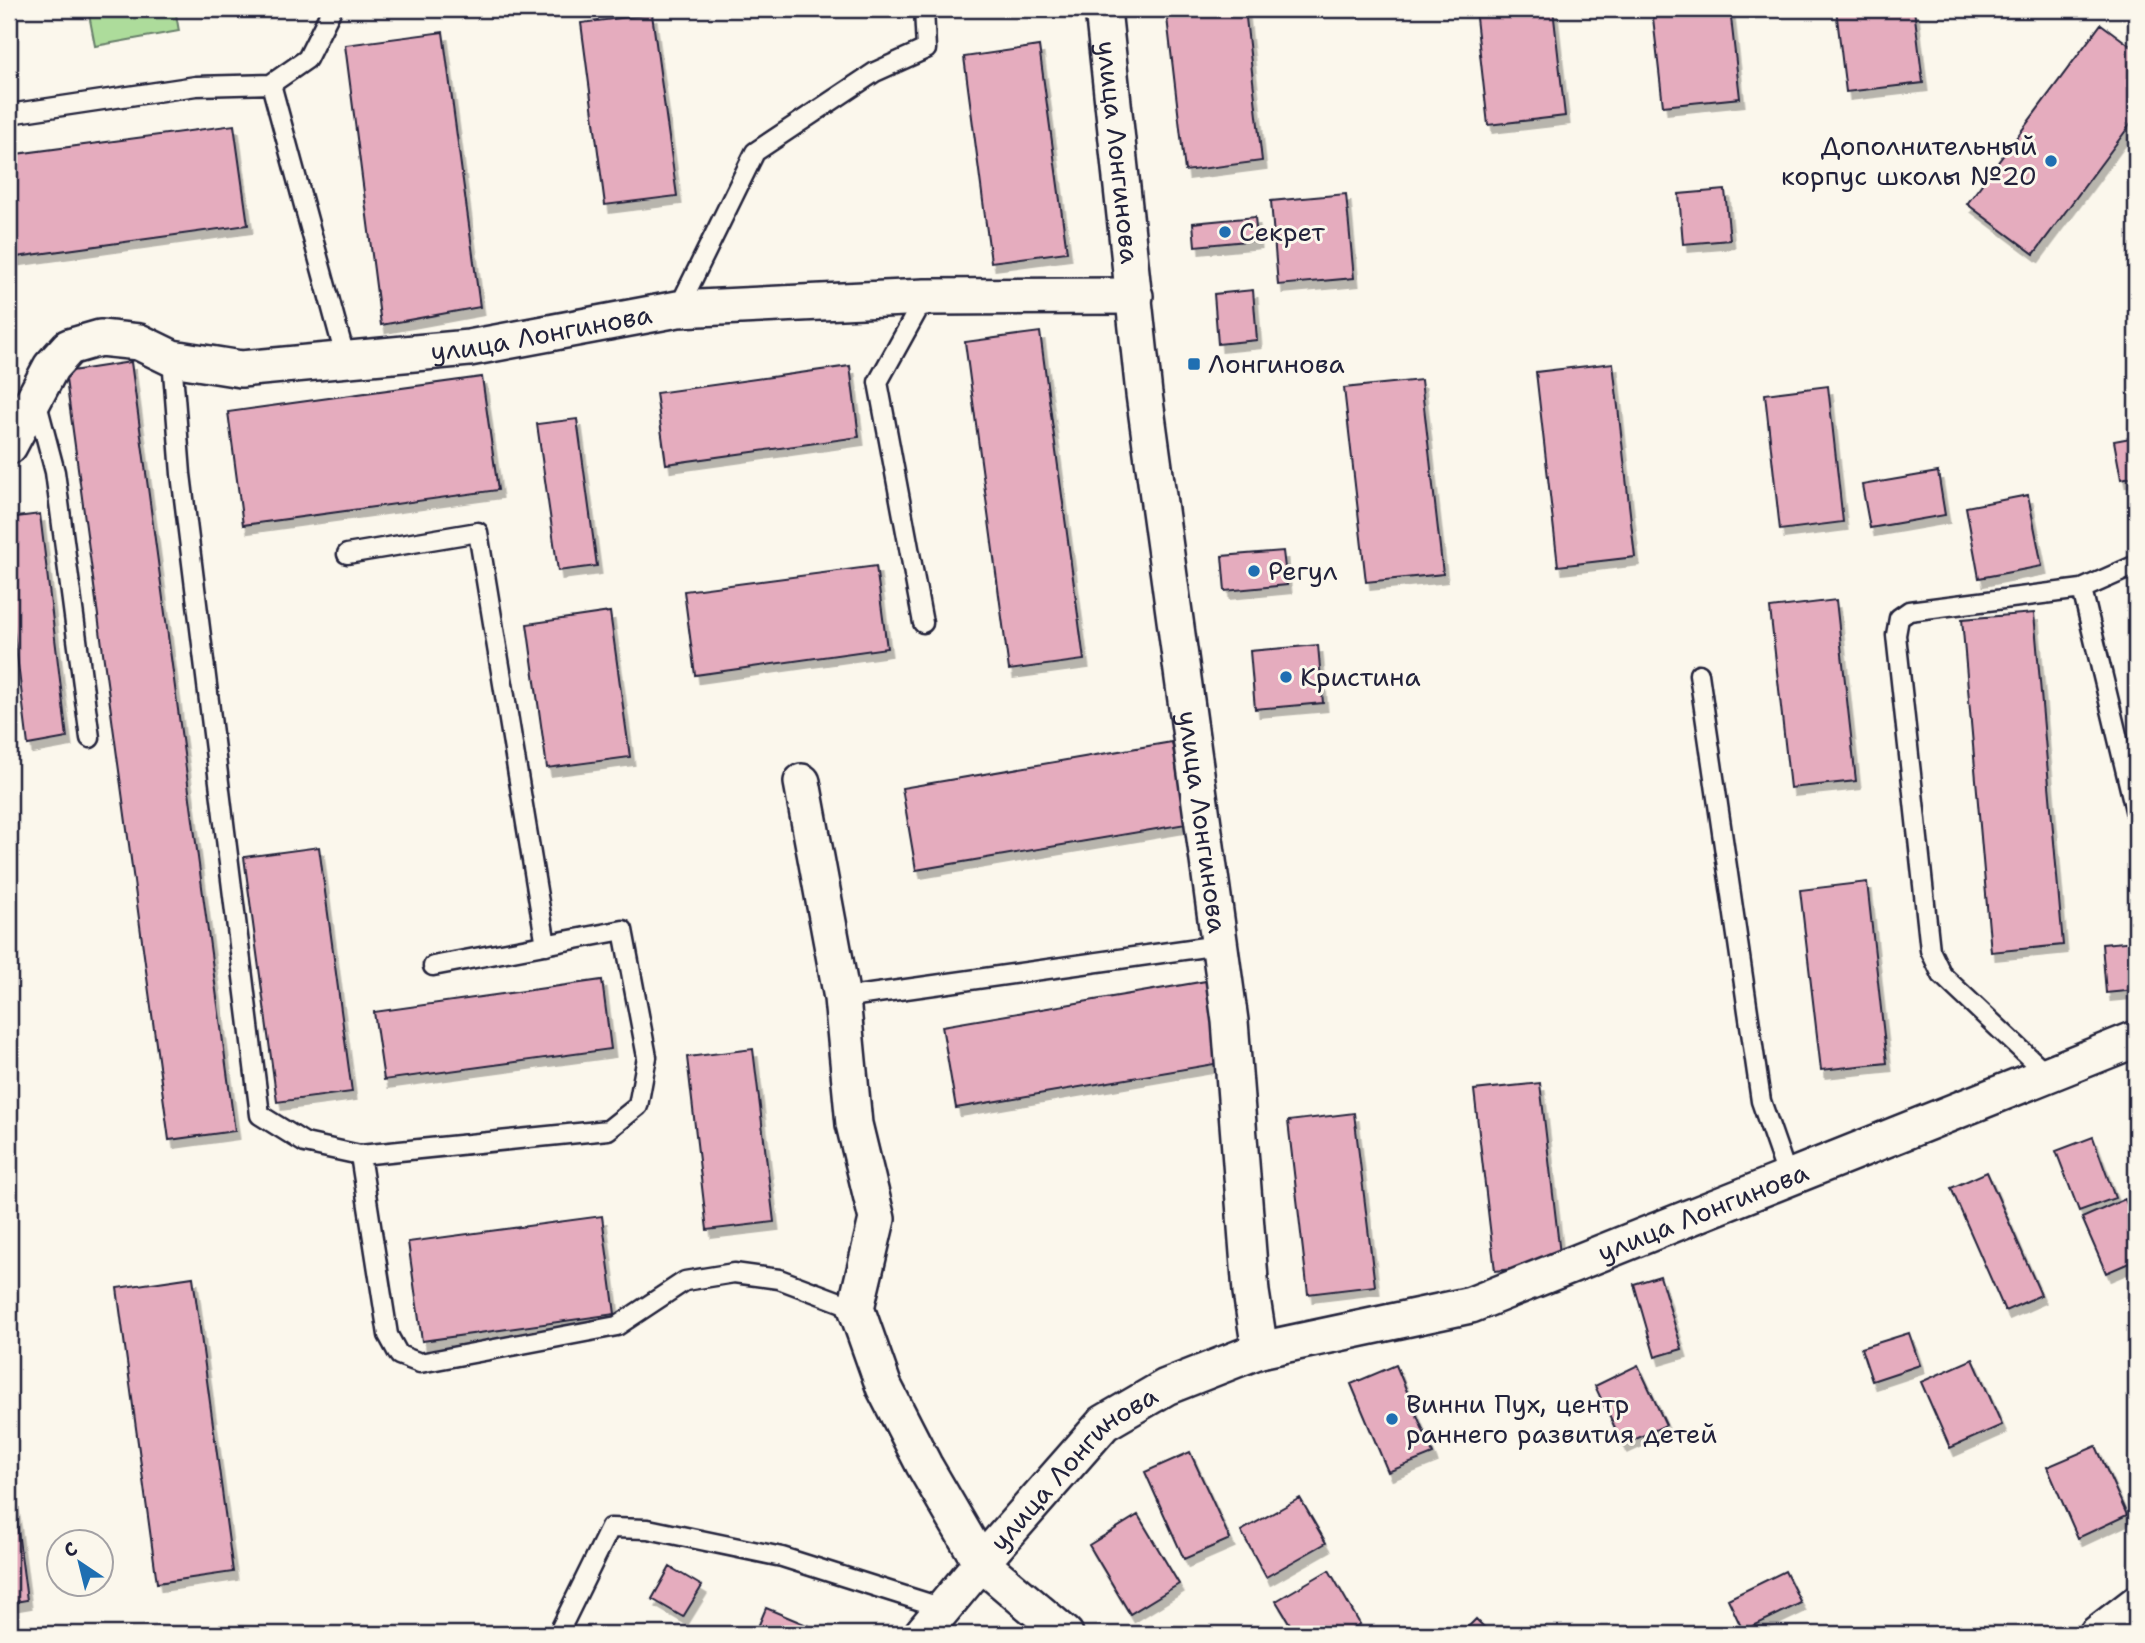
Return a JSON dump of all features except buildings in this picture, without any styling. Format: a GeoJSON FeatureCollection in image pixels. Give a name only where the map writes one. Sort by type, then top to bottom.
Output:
{"type":"FeatureCollection","features":[{"type":"Feature","properties":{"kind":"street","name":"улица Лонгинова"},"geometry":{"type":"LineString","coordinates":[[1103,9],[1144,394],[1230,1021],[1251,1292],[1260,1350]]}},
{"type":"Feature","properties":{"kind":"street","name":"улица Лонгинова"},"geometry":{"type":"LineString","coordinates":[[9,446],[51,367],[69,347],[100,338],[139,342],[172,358],[241,369],[469,348],[678,309],[925,296],[1135,296]]}},
{"type":"Feature","properties":{"kind":"street"},"geometry":{"type":"LineString","coordinates":[[802,782],[842,998],[854,1124],[877,1219],[856,1308],[884,1387],[924,1465],[981,1563],[1065,1634]]}},
{"type":"Feature","properties":{"kind":"street","name":"улица Лонгинова"},"geometry":{"type":"LineString","coordinates":[[933,1621],[1104,1423],[1166,1387],[1260,1350],[1471,1305],[2136,1039]]}},
{"type":"Feature","properties":{"kind":"street"},"geometry":{"type":"LineString","coordinates":[[2097,1634],[2136,1604]]}},
{"type":"Feature","properties":{"kind":"lane"},"geometry":{"type":"LineString","coordinates":[[9,114],[196,86],[271,84],[307,59],[332,9]]}},
{"type":"Feature","properties":{"kind":"lane"},"geometry":{"type":"LineString","coordinates":[[678,309],[755,152],[875,72],[926,49],[924,9]]}},
{"type":"Feature","properties":{"kind":"lane"},"geometry":{"type":"LineString","coordinates":[[271,84],[346,360]]}},
{"type":"Feature","properties":{"kind":"lane"},"geometry":{"type":"LineString","coordinates":[[923,623],[878,382],[925,296]]}},
{"type":"Feature","properties":{"kind":"lane"},"geometry":{"type":"LineString","coordinates":[[172,358],[182,487],[260,1115],[305,1143],[360,1154],[608,1130],[638,1106],[647,1057],[623,930],[433,966]]}},
{"type":"Feature","properties":{"kind":"lane"},"geometry":{"type":"LineString","coordinates":[[35,396],[55,472],[90,738]]}},
{"type":"Feature","properties":{"kind":"lane"},"geometry":{"type":"LineString","coordinates":[[347,554],[478,531],[546,945]]}},
{"type":"Feature","properties":{"kind":"lane"},"geometry":{"type":"LineString","coordinates":[[2047,1074],[1942,975],[1930,950],[1896,635],[1899,618],[1909,611],[2082,590],[2136,565]]}},
{"type":"Feature","properties":{"kind":"lane"},"geometry":{"type":"LineString","coordinates":[[2082,590],[2136,814]]}},
{"type":"Feature","properties":{"kind":"lane"},"geometry":{"type":"LineString","coordinates":[[1699,674],[1761,1101],[1788,1178]]}},
{"type":"Feature","properties":{"kind":"lane"},"geometry":{"type":"LineString","coordinates":[[842,998],[1219,945]]}},
{"type":"Feature","properties":{"kind":"lane"},"geometry":{"type":"LineString","coordinates":[[360,1154],[388,1335],[399,1354],[420,1363],[617,1326],[685,1281],[734,1273],[779,1279],[856,1308]]}},
{"type":"Feature","properties":{"kind":"lane"},"geometry":{"type":"LineString","coordinates":[[558,1634],[610,1528],[648,1529],[782,1557],[933,1621]]}},
{"type":"Feature","properties":{"kind":"green space"},"geometry":{"type":"Polygon","coordinates":[[[88,9],[175,9],[179,31],[95,46],[88,9]]]}},
{"type":"Feature","properties":{"kind":"place","name":"Дополнительный корпус школы №20"},"geometry":{"type":"Point","coordinates":[2051,161]}},
{"type":"Feature","properties":{"kind":"place","name":"Секрет"},"geometry":{"type":"Point","coordinates":[1225,232]}},
{"type":"Feature","properties":{"kind":"place","name":"Лонгинова"},"geometry":{"type":"Point","coordinates":[1194,364]}},
{"type":"Feature","properties":{"kind":"place","name":"Регул"},"geometry":{"type":"Point","coordinates":[1254,571]}},
{"type":"Feature","properties":{"kind":"place","name":"Кристина"},"geometry":{"type":"Point","coordinates":[1286,677]}},
{"type":"Feature","properties":{"kind":"place","name":"Винни Пух, центр раннего развития детей"},"geometry":{"type":"Point","coordinates":[1392,1419]}}]}
